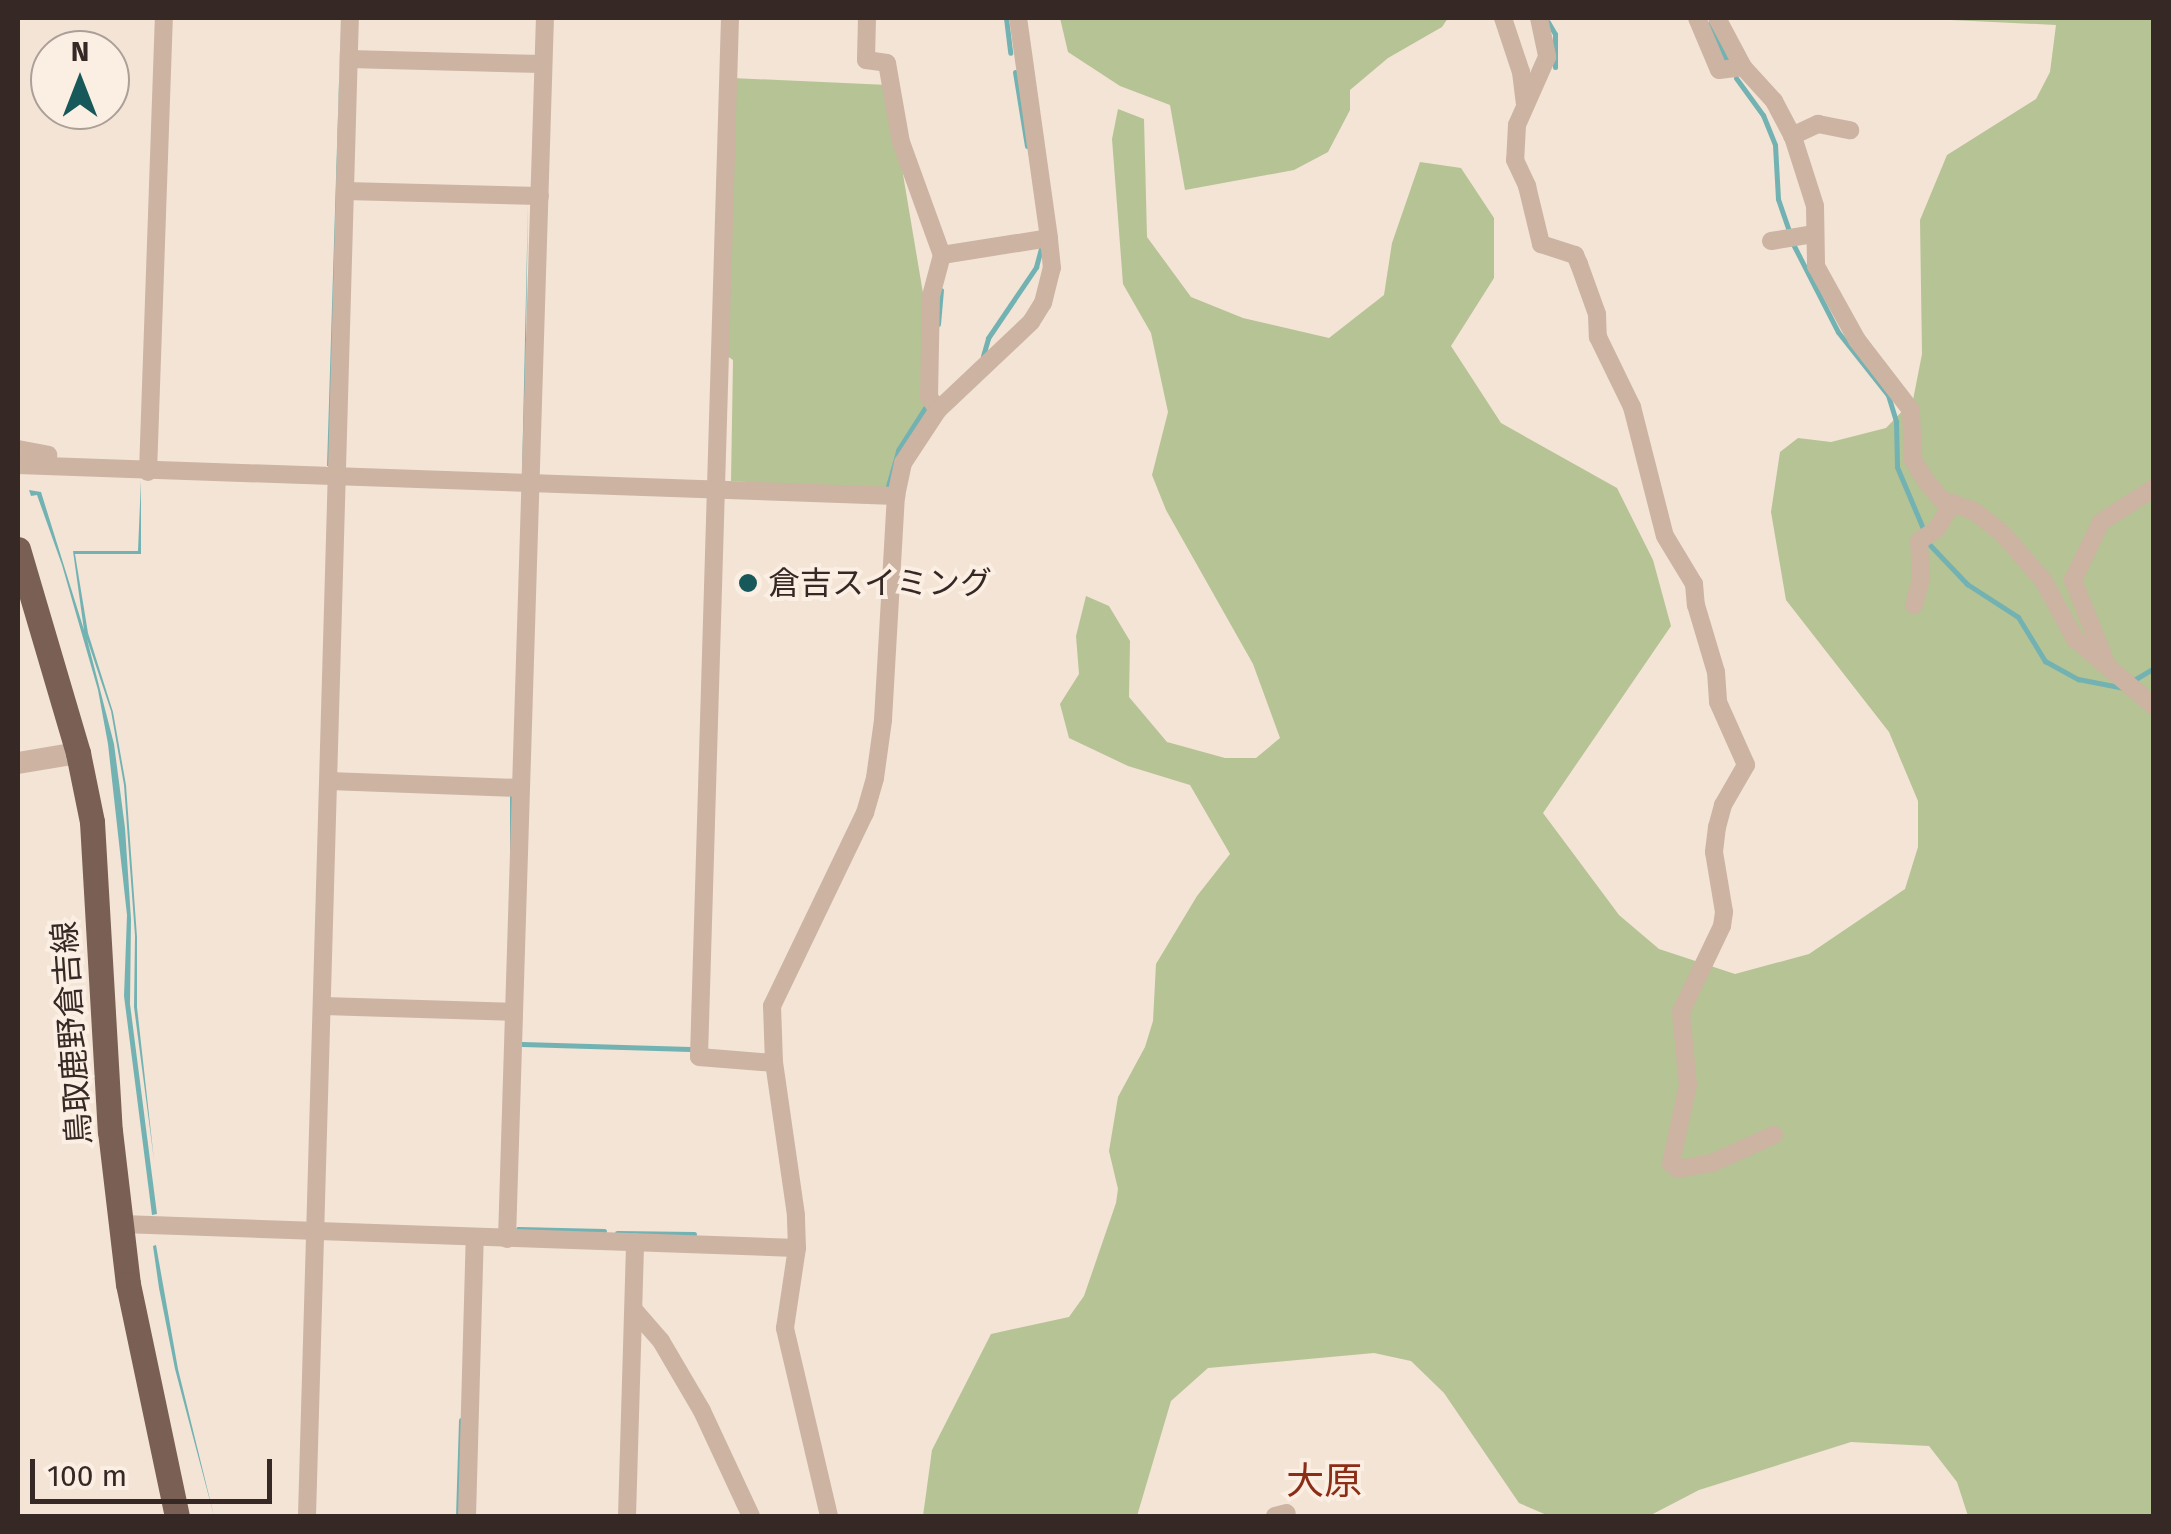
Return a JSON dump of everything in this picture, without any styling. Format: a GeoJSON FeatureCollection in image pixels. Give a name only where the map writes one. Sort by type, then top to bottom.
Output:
{"type":"FeatureCollection","features":[{"type":"Feature","properties":{"kind":"main road","name":"鳥取鹿野倉吉線"},"geometry":{"type":"LineString","coordinates":[[18,549],[78,753],[92,822],[110,1131],[153,1417],[177,1516]]}},
{"type":"Feature","properties":{"kind":"street"},"geometry":{"type":"LineString","coordinates":[[148,467],[164,18]]}},
{"type":"Feature","properties":{"kind":"street"},"geometry":{"type":"LineString","coordinates":[[306,1516],[324,1006],[350,18]]}},
{"type":"Feature","properties":{"kind":"street"},"geometry":{"type":"LineString","coordinates":[[506,1239],[545,18]]}},
{"type":"Feature","properties":{"kind":"street"},"geometry":{"type":"LineString","coordinates":[[730,18],[719,488],[699,1056],[774,1063]]}},
{"type":"Feature","properties":{"kind":"street"},"geometry":{"type":"LineString","coordinates":[[867,18],[866,60],[887,63],[901,142],[942,255],[932,296],[929,380],[929,397],[938,410]]}},
{"type":"Feature","properties":{"kind":"street"},"geometry":{"type":"LineString","coordinates":[[829,1516],[785,1328],[797,1248],[796,1215],[774,1063],[772,1006],[865,814],[875,778],[883,720],[896,496],[908,453],[938,410],[1032,322],[1043,303],[1052,268],[1018,18]]}},
{"type":"Feature","properties":{"kind":"street"},"geometry":{"type":"LineString","coordinates":[[1502,18],[1521,72],[1526,103]]}},
{"type":"Feature","properties":{"kind":"street"},"geometry":{"type":"LineString","coordinates":[[1539,18],[1547,58],[1517,125],[1514,160],[1527,186],[1541,244],[1575,255],[1579,264],[1597,314],[1598,336],[1632,407],[1665,536],[1694,584],[1696,605],[1716,672],[1718,702],[1746,765],[1723,804],[1717,827],[1714,852],[1724,912],[1722,926],[1681,1012],[1688,1084],[1671,1163],[1678,1169],[1712,1163],[1774,1135]]}},
{"type":"Feature","properties":{"kind":"street"},"geometry":{"type":"LineString","coordinates":[[1697,18],[1719,70],[1744,67]]}},
{"type":"Feature","properties":{"kind":"street"},"geometry":{"type":"LineString","coordinates":[[1717,18],[1744,67],[1774,100],[1792,136],[1815,206],[1814,234],[1821,278],[1857,340],[1911,410],[1913,460],[1942,500],[1974,511],[2025,557],[2074,639],[2154,706]]}},
{"type":"Feature","properties":{"kind":"street"},"geometry":{"type":"LineString","coordinates":[[349,59],[544,64]]}},
{"type":"Feature","properties":{"kind":"street"},"geometry":{"type":"LineString","coordinates":[[1792,136],[1818,124],[1850,130]]}},
{"type":"Feature","properties":{"kind":"street"},"geometry":{"type":"LineString","coordinates":[[345,190],[540,196]]}},
{"type":"Feature","properties":{"kind":"street"},"geometry":{"type":"LineString","coordinates":[[1771,241],[1814,234]]}},
{"type":"Feature","properties":{"kind":"street"},"geometry":{"type":"LineString","coordinates":[[942,255],[1049,238]]}},
{"type":"Feature","properties":{"kind":"street"},"geometry":{"type":"LineString","coordinates":[[18,450],[148,467]]}},
{"type":"Feature","properties":{"kind":"street"},"geometry":{"type":"LineString","coordinates":[[18,465],[896,496]]}},
{"type":"Feature","properties":{"kind":"street"},"geometry":{"type":"LineString","coordinates":[[2108,666],[2074,580],[2100,522],[2154,488]]}},
{"type":"Feature","properties":{"kind":"street"},"geometry":{"type":"LineString","coordinates":[[1914,604],[1922,570],[1919,541],[1937,529],[1952,504]]}},
{"type":"Feature","properties":{"kind":"street"},"geometry":{"type":"LineString","coordinates":[[18,763],[78,753]]}},
{"type":"Feature","properties":{"kind":"street"},"geometry":{"type":"LineString","coordinates":[[329,781],[521,788]]}},
{"type":"Feature","properties":{"kind":"street"},"geometry":{"type":"LineString","coordinates":[[324,1006],[514,1012]]}},
{"type":"Feature","properties":{"kind":"street"},"geometry":{"type":"LineString","coordinates":[[122,1224],[315,1234],[797,1248]]}},
{"type":"Feature","properties":{"kind":"street"},"geometry":{"type":"LineString","coordinates":[[466,1516],[474,1238]]}},
{"type":"Feature","properties":{"kind":"street"},"geometry":{"type":"LineString","coordinates":[[627,1516],[635,1242]]}},
{"type":"Feature","properties":{"kind":"street"},"geometry":{"type":"LineString","coordinates":[[634,1310],[661,1341],[702,1411],[751,1516]]}},
{"type":"Feature","properties":{"kind":"green space"},"geometry":{"type":"Polygon","coordinates":[[[1060,18],[1448,18],[1442,27],[1388,58],[1350,90],[1350,110],[1328,152],[1294,170],[1185,190],[1170,105],[1120,86],[1068,52],[1060,18]]]}},
{"type":"Feature","properties":{"kind":"green space"},"geometry":{"type":"Polygon","coordinates":[[[1909,18],[2153,18],[2153,1516],[1968,1516],[1957,1482],[1929,1446],[1851,1442],[1699,1490],[1649,1516],[1549,1516],[1519,1503],[1444,1393],[1411,1361],[1374,1353],[1208,1368],[1171,1401],[1137,1516],[923,1516],[932,1450],[991,1334],[1069,1317],[1084,1296],[1116,1203],[1118,1189],[1109,1151],[1118,1097],[1145,1047],[1153,1021],[1156,964],[1197,896],[1230,854],[1190,785],[1128,766],[1069,738],[1060,704],[1079,674],[1076,636],[1086,596],[1109,606],[1130,641],[1129,697],[1167,742],[1225,758],[1256,758],[1280,738],[1253,664],[1166,510],[1152,475],[1168,412],[1151,333],[1123,284],[1112,139],[1118,109],[1144,119],[1147,237],[1191,297],[1243,318],[1329,338],[1384,295],[1392,243],[1420,162],[1461,168],[1494,218],[1494,278],[1451,346],[1501,423],[1617,488],[1653,560],[1671,626],[1543,813],[1619,915],[1659,949],[1735,974],[1809,954],[1905,889],[1918,847],[1918,801],[1889,732],[1786,600],[1771,512],[1780,452],[1798,438],[1831,442],[1886,428],[1913,400],[1922,354],[1920,220],[1947,155],[2036,99],[2050,72],[2056,25],[1909,18]]]}},
{"type":"Feature","properties":{"kind":"green space"},"geometry":{"type":"Polygon","coordinates":[[[732,78],[888,85],[927,317],[928,411],[907,440],[890,491],[731,481],[733,360],[727,356],[732,78]]]}},
{"type":"Feature","properties":{"kind":"water"},"geometry":{"type":"Polygon","coordinates":[[[341,18],[329,466],[327,466],[341,18]]]}},
{"type":"Feature","properties":{"kind":"water"},"geometry":{"type":"Polygon","coordinates":[[[528,203],[524,475],[522,475],[528,203]]]}},
{"type":"Feature","properties":{"kind":"water"},"geometry":{"type":"Polygon","coordinates":[[[141,480],[141,554],[75,554],[88,633],[113,712],[126,785],[137,937],[137,1007],[154,1160],[134,1007],[135,936],[124,785],[111,711],[87,639],[114,744],[125,828],[131,919],[130,1004],[157,1214],[152,1215],[124,996],[127,915],[108,744],[98,690],[62,565],[37,495],[31,496],[29,490],[41,492],[84,630],[73,551],[138,551],[141,480]]]}},
{"type":"Feature","properties":{"kind":"water"},"geometry":{"type":"Polygon","coordinates":[[[510,795],[512,795],[512,1006],[510,795]]]}},
{"type":"Feature","properties":{"kind":"water"},"geometry":{"type":"Polygon","coordinates":[[[156,1245],[178,1369],[214,1516],[175,1369],[159,1288],[153,1246],[156,1245]]]}},
{"type":"Feature","properties":{"kind":"waterway"},"geometry":{"type":"LineString","coordinates":[[1006,18],[1010,53]]}},
{"type":"Feature","properties":{"kind":"waterway"},"geometry":{"type":"LineString","coordinates":[[1548,22],[1555,34],[1555,67]]}},
{"type":"Feature","properties":{"kind":"waterway"},"geometry":{"type":"LineString","coordinates":[[1709,24],[1727,61]]}},
{"type":"Feature","properties":{"kind":"waterway"},"geometry":{"type":"LineString","coordinates":[[1015,72],[1027,146]]}},
{"type":"Feature","properties":{"kind":"waterway"},"geometry":{"type":"LineString","coordinates":[[1736,78],[1763,115],[1775,145],[1778,199],[1790,233]]}},
{"type":"Feature","properties":{"kind":"waterway"},"geometry":{"type":"LineString","coordinates":[[1793,244],[1838,332],[1888,395],[1896,422],[1897,467],[1924,531]]}},
{"type":"Feature","properties":{"kind":"waterway"},"geometry":{"type":"LineString","coordinates":[[983,356],[988,338],[1036,267],[1041,248]]}},
{"type":"Feature","properties":{"kind":"waterway"},"geometry":{"type":"LineString","coordinates":[[938,324],[941,290]]}},
{"type":"Feature","properties":{"kind":"waterway"},"geometry":{"type":"LineString","coordinates":[[888,486],[898,450],[925,408]]}},
{"type":"Feature","properties":{"kind":"waterway"},"geometry":{"type":"LineString","coordinates":[[1928,543],[1967,584],[2018,617],[2045,661],[2078,679],[2124,688]]}},
{"type":"Feature","properties":{"kind":"waterway"},"geometry":{"type":"LineString","coordinates":[[2134,680],[2154,668]]}},
{"type":"Feature","properties":{"kind":"waterway"},"geometry":{"type":"LineString","coordinates":[[522,1044],[690,1049]]}},
{"type":"Feature","properties":{"kind":"waterway"},"geometry":{"type":"LineString","coordinates":[[518,1229],[604,1231]]}},
{"type":"Feature","properties":{"kind":"waterway"},"geometry":{"type":"LineString","coordinates":[[617,1233],[694,1234]]}},
{"type":"Feature","properties":{"kind":"waterway"},"geometry":{"type":"LineString","coordinates":[[458,1516],[461,1420]]}},
{"type":"Feature","properties":{"kind":"place","name":"倉吉スイミング"},"geometry":{"type":"Point","coordinates":[748,583]}},
{"type":"Feature","properties":{"kind":"district","name":"大原"},"geometry":{"type":"Point","coordinates":[1324,1482]}}]}
